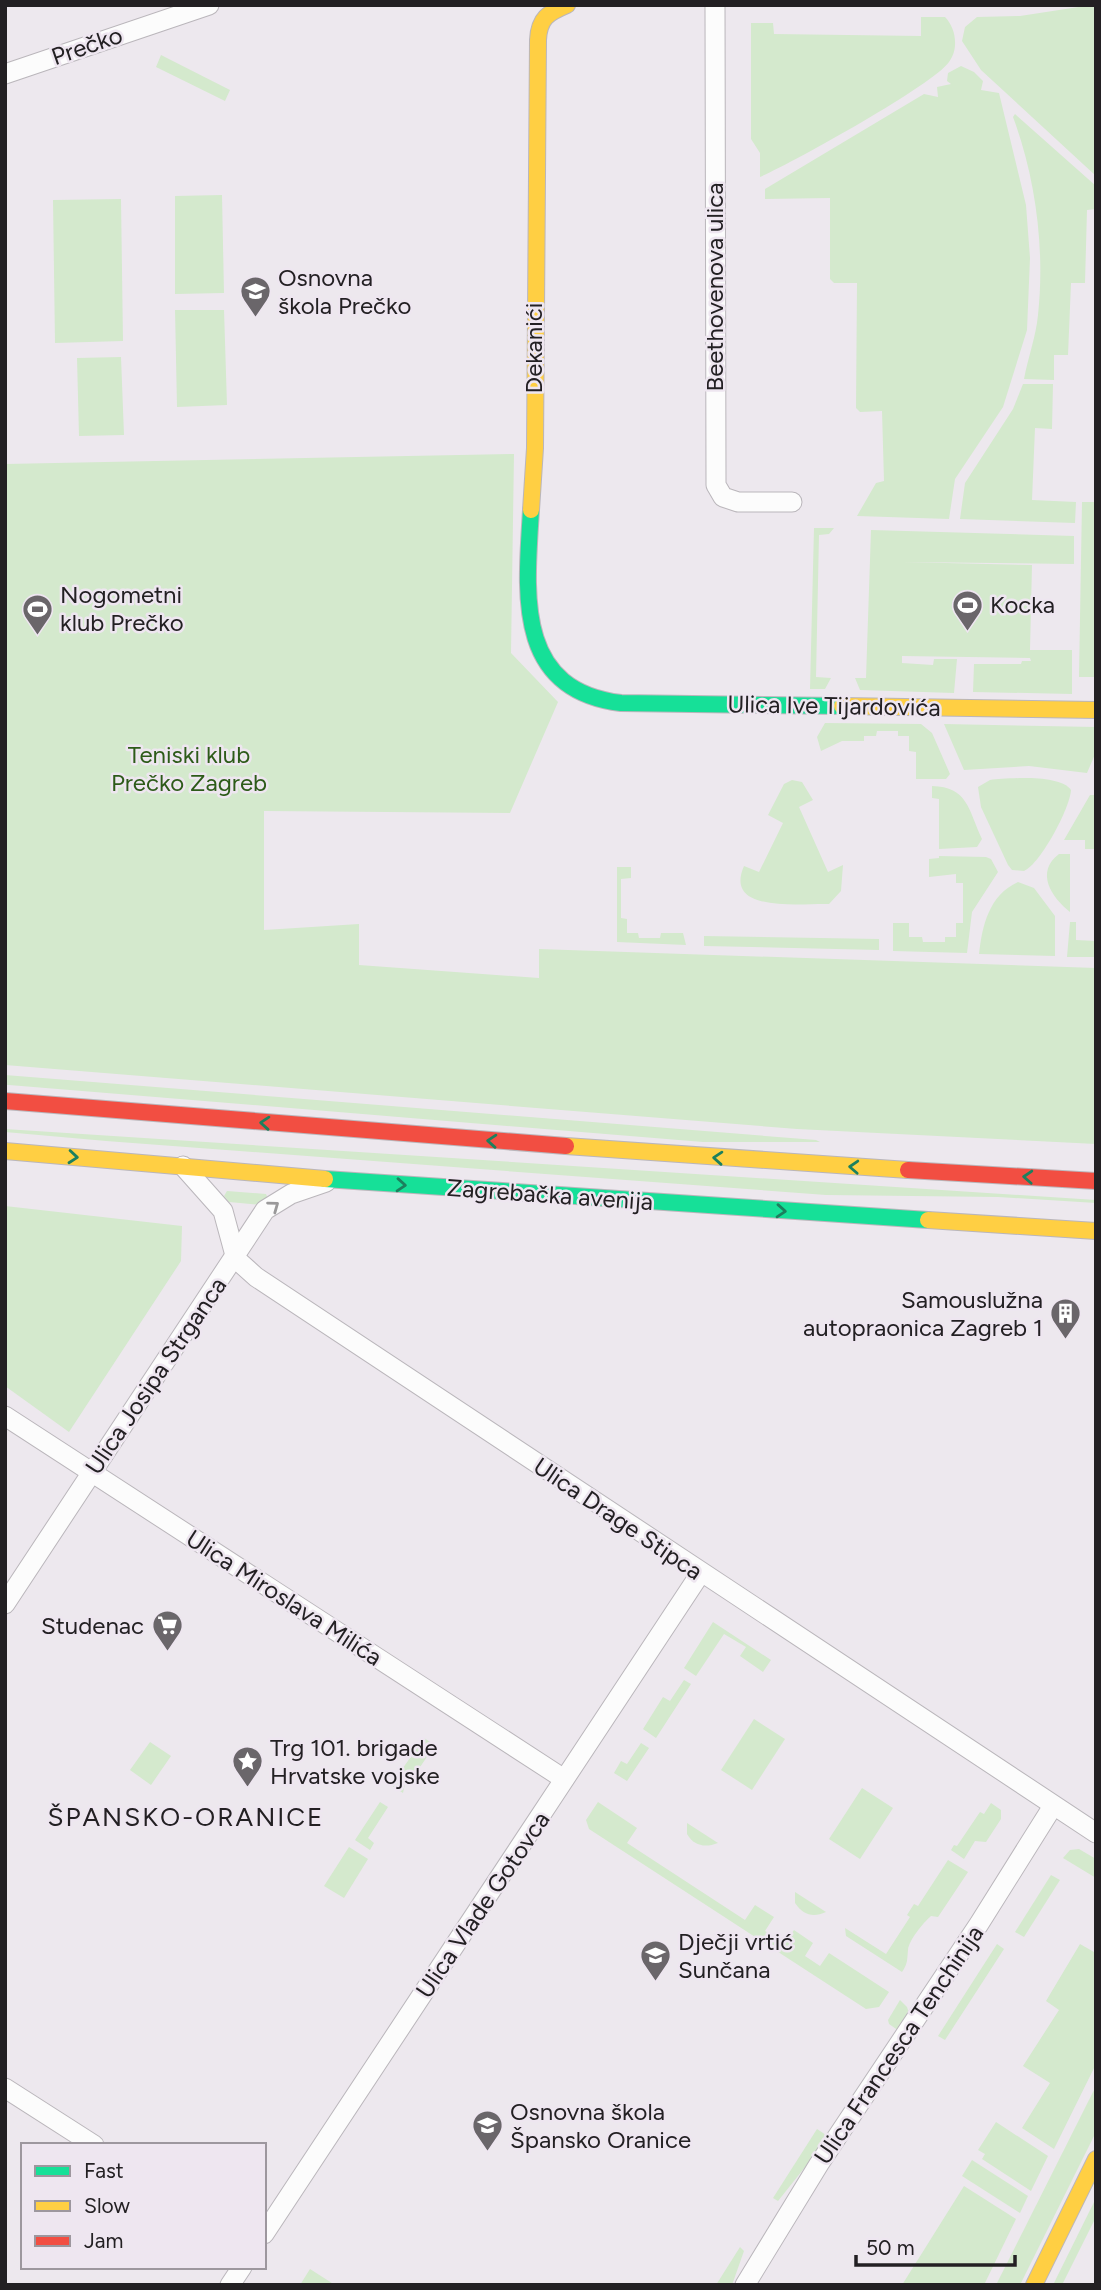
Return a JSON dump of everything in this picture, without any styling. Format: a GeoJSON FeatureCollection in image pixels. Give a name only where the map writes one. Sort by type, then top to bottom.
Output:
{"type":"FeatureCollection","features":[{"type":"Feature","properties":{"kind":"main road","name":"Dekanići"},"geometry":{"type":"LineString","coordinates":[[567,5],[545,13],[539,22],[534,324],[535,448],[530,572],[537,646],[555,679],[574,692]]}},
{"type":"Feature","properties":{"kind":"main road","name":"Ulica Ive Tijardovića"},"geometry":{"type":"LineString","coordinates":[[574,692],[593,699],[635,704],[1096,710]]}},
{"type":"Feature","properties":{"kind":"main road","name":"Zagrebačka avenija"},"geometry":{"type":"LineString","coordinates":[[5,1101],[786,1163],[1096,1181]]}},
{"type":"Feature","properties":{"kind":"main road","name":"Zagrebačka avenija"},"geometry":{"type":"LineString","coordinates":[[5,1151],[333,1180],[1096,1231]]}},
{"type":"Feature","properties":{"kind":"main road"},"geometry":{"type":"LineString","coordinates":[[1034,2285],[1096,2160]]}},
{"type":"Feature","properties":{"kind":"street","name":"Prečko"},"geometry":{"type":"LineString","coordinates":[[5,74],[209,5]]}},
{"type":"Feature","properties":{"kind":"street","name":"Beethovenova ulica"},"geometry":{"type":"LineString","coordinates":[[715,5],[716,485],[723,497],[738,502],[792,502]]}},
{"type":"Feature","properties":{"kind":"street"},"geometry":{"type":"LineString","coordinates":[[183,1166],[223,1211],[236,1259]]}},
{"type":"Feature","properties":{"kind":"street","name":"Ulica Josipa Strganca"},"geometry":{"type":"LineString","coordinates":[[5,1604],[208,1293],[236,1259],[265,1210],[291,1194],[333,1180]]}},
{"type":"Feature","properties":{"kind":"street","name":"Ulica Drage Stipca"},"geometry":{"type":"LineString","coordinates":[[236,1259],[256,1277],[700,1574],[1096,1833]]}},
{"type":"Feature","properties":{"kind":"street","name":"Ulica Miroslava Milića"},"geometry":{"type":"LineString","coordinates":[[5,1416],[564,1779]]}},
{"type":"Feature","properties":{"kind":"street","name":"Ulica Vlade Gotovca"},"geometry":{"type":"LineString","coordinates":[[266,2231],[700,1574]]}},
{"type":"Feature","properties":{"kind":"street","name":"Ulica Francesca Tenchinija"},"geometry":{"type":"LineString","coordinates":[[745,2285],[819,2164],[1053,1806]]}},
{"type":"Feature","properties":{"kind":"street"},"geometry":{"type":"LineString","coordinates":[[5,2088],[91,2143]]}},
{"type":"Feature","properties":{"kind":"street"},"geometry":{"type":"LineString","coordinates":[[230,2285],[241,2269]]}},
{"type":"Feature","properties":{"kind":"green space"},"geometry":{"type":"Polygon","coordinates":[[[1096,6],[1096,176],[981,70],[962,41],[965,27],[977,17],[1020,16],[1096,6]]]}},
{"type":"Feature","properties":{"kind":"green space"},"geometry":{"type":"Polygon","coordinates":[[[921,17],[945,17],[954,33],[952,57],[938,73],[830,141],[760,177],[760,153],[751,139],[751,23],[773,23],[774,34],[921,36],[921,17]]]}},
{"type":"Feature","properties":{"kind":"green space"},"geometry":{"type":"Polygon","coordinates":[[[161,55],[230,90],[225,101],[156,67],[161,55]]]}},
{"type":"Feature","properties":{"kind":"green space"},"geometry":{"type":"Polygon","coordinates":[[[961,66],[974,72],[983,81],[981,90],[999,93],[1026,205],[1030,258],[1027,330],[1003,407],[955,479],[949,519],[857,516],[876,483],[884,481],[882,411],[860,412],[856,408],[857,283],[834,283],[830,279],[830,198],[765,199],[765,189],[924,94],[938,97],[937,87],[951,84],[947,81],[948,73],[961,66]]]}},
{"type":"Feature","properties":{"kind":"green space"},"geometry":{"type":"Polygon","coordinates":[[[1015,114],[1096,186],[1096,209],[1087,210],[1085,283],[1071,283],[1068,355],[1054,355],[1054,380],[1024,379],[1037,323],[1040,265],[1033,190],[1013,117],[1015,114]]]}},
{"type":"Feature","properties":{"kind":"green space"},"geometry":{"type":"Polygon","coordinates":[[[222,195],[224,293],[175,294],[175,196],[222,195]]]}},
{"type":"Feature","properties":{"kind":"green space"},"geometry":{"type":"Polygon","coordinates":[[[121,199],[123,341],[55,343],[53,200],[121,199]]]}},
{"type":"Feature","properties":{"kind":"green space"},"geometry":{"type":"Polygon","coordinates":[[[175,310],[224,310],[227,405],[177,407],[175,310]]]}},
{"type":"Feature","properties":{"kind":"green space"},"geometry":{"type":"Polygon","coordinates":[[[121,357],[124,435],[79,436],[77,358],[121,357]]]}},
{"type":"Feature","properties":{"kind":"green space"},"geometry":{"type":"Polygon","coordinates":[[[1023,384],[1053,384],[1052,429],[1035,428],[1032,500],[1076,502],[1075,523],[960,519],[965,483],[1013,409],[1023,384]]]}},
{"type":"Feature","properties":{"kind":"green space","name":"Teniski klub Prečko Zagreb"},"geometry":{"type":"Polygon","coordinates":[[[514,454],[511,653],[558,702],[510,813],[264,811],[264,930],[359,924],[359,965],[539,978],[539,949],[1096,968],[1096,1144],[797,1129],[5,1065],[5,464],[514,454]]]}},
{"type":"Feature","properties":{"kind":"green space"},"geometry":{"type":"Polygon","coordinates":[[[1082,502],[1096,502],[1096,677],[1079,677],[1082,502]]]}},
{"type":"Feature","properties":{"kind":"green space"},"geometry":{"type":"Polygon","coordinates":[[[814,528],[834,528],[829,534],[819,535],[816,677],[831,678],[825,689],[810,689],[814,528]]]}},
{"type":"Feature","properties":{"kind":"green space"},"geometry":{"type":"Polygon","coordinates":[[[871,530],[1074,536],[1074,564],[903,562],[1032,565],[1030,650],[1072,650],[1072,694],[973,692],[974,664],[1021,664],[1022,661],[1031,661],[1030,658],[902,656],[902,663],[933,665],[934,659],[957,659],[954,693],[860,690],[855,678],[866,678],[871,530]]]}},
{"type":"Feature","properties":{"kind":"green space"},"geometry":{"type":"Polygon","coordinates":[[[825,723],[921,724],[932,733],[950,774],[946,779],[916,779],[916,752],[909,751],[909,736],[898,736],[898,731],[877,731],[876,736],[864,736],[864,741],[842,741],[821,751],[817,737],[825,723]]]}},
{"type":"Feature","properties":{"kind":"green space"},"geometry":{"type":"Polygon","coordinates":[[[944,724],[1096,727],[1096,752],[1087,773],[1029,766],[964,770],[944,724]]]}},
{"type":"Feature","properties":{"kind":"green space"},"geometry":{"type":"Polygon","coordinates":[[[1045,779],[1056,781],[1071,790],[1066,809],[1054,834],[1038,858],[1024,871],[1012,870],[1008,865],[981,807],[978,787],[990,780],[1045,779]]]}},
{"type":"Feature","properties":{"kind":"green space"},"geometry":{"type":"Polygon","coordinates":[[[792,780],[802,782],[813,800],[799,807],[828,872],[843,865],[841,891],[829,904],[768,903],[754,899],[744,892],[740,881],[744,866],[759,872],[783,823],[768,815],[784,784],[792,780]]]}},
{"type":"Feature","properties":{"kind":"green space"},"geometry":{"type":"Polygon","coordinates":[[[932,786],[944,787],[960,795],[970,809],[982,839],[977,847],[939,849],[939,799],[932,798],[932,786]]]}},
{"type":"Feature","properties":{"kind":"green space"},"geometry":{"type":"Polygon","coordinates":[[[1090,795],[1096,795],[1096,849],[1085,849],[1085,840],[1064,840],[1090,795]]]}},
{"type":"Feature","properties":{"kind":"green space"},"geometry":{"type":"Polygon","coordinates":[[[1059,854],[1070,854],[1070,912],[1057,899],[1048,884],[1048,869],[1059,854]]]}},
{"type":"Feature","properties":{"kind":"green space"},"geometry":{"type":"Polygon","coordinates":[[[939,856],[986,857],[991,859],[998,872],[972,912],[967,953],[893,951],[893,923],[909,923],[909,937],[922,937],[923,942],[945,942],[945,937],[956,937],[956,923],[963,923],[963,883],[956,883],[956,874],[929,877],[929,859],[939,856]]]}},
{"type":"Feature","properties":{"kind":"green space"},"geometry":{"type":"Polygon","coordinates":[[[617,867],[631,867],[631,878],[621,879],[621,918],[627,919],[627,933],[638,933],[639,938],[660,938],[661,933],[683,933],[686,945],[617,942],[617,867]]]}},
{"type":"Feature","properties":{"kind":"green space"},"geometry":{"type":"Polygon","coordinates":[[[1018,882],[1034,888],[1055,916],[1055,956],[979,954],[989,912],[1000,895],[1018,882]]]}},
{"type":"Feature","properties":{"kind":"green space"},"geometry":{"type":"Polygon","coordinates":[[[1070,922],[1076,922],[1076,940],[1096,941],[1096,957],[1067,957],[1070,922]]]}},
{"type":"Feature","properties":{"kind":"green space"},"geometry":{"type":"Polygon","coordinates":[[[704,936],[879,939],[879,950],[704,946],[704,936]]]}},
{"type":"Feature","properties":{"kind":"green space"},"geometry":{"type":"Polygon","coordinates":[[[5,1075],[820,1142],[703,1142],[5,1085],[5,1075]]]}},
{"type":"Feature","properties":{"kind":"green space"},"geometry":{"type":"Polygon","coordinates":[[[5,1129],[1096,1200],[1096,1203],[998,1197],[826,1195],[106,1141],[5,1132],[5,1129]]]}},
{"type":"Feature","properties":{"kind":"green space"},"geometry":{"type":"Polygon","coordinates":[[[227,1191],[266,1194],[268,1199],[262,1205],[229,1202],[224,1196],[227,1191]]]}},
{"type":"Feature","properties":{"kind":"green space"},"geometry":{"type":"Polygon","coordinates":[[[5,1206],[182,1226],[181,1261],[69,1432],[5,1386],[5,1206]]]}},
{"type":"Feature","properties":{"kind":"green space"},"geometry":{"type":"Polygon","coordinates":[[[713,1622],[771,1660],[763,1672],[740,1656],[746,1647],[724,1634],[696,1676],[684,1668],[713,1622]]]}},
{"type":"Feature","properties":{"kind":"green space"},"geometry":{"type":"Polygon","coordinates":[[[684,1680],[691,1684],[656,1738],[643,1729],[663,1697],[670,1701],[684,1680]]]}},
{"type":"Feature","properties":{"kind":"green space"},"geometry":{"type":"Polygon","coordinates":[[[754,1719],[785,1739],[752,1790],[721,1770],[754,1719]]]}},
{"type":"Feature","properties":{"kind":"green space"},"geometry":{"type":"Polygon","coordinates":[[[424,1738],[435,1745],[416,1773],[407,1775],[403,1793],[391,1785],[424,1738]]]}},
{"type":"Feature","properties":{"kind":"green space"},"geometry":{"type":"Polygon","coordinates":[[[150,1742],[171,1756],[151,1785],[130,1770],[150,1742]]]}},
{"type":"Feature","properties":{"kind":"green space"},"geometry":{"type":"Polygon","coordinates":[[[641,1743],[649,1748],[627,1781],[614,1773],[621,1761],[627,1764],[641,1743]]]}},
{"type":"Feature","properties":{"kind":"green space"},"geometry":{"type":"Polygon","coordinates":[[[862,1788],[893,1808],[860,1859],[829,1839],[862,1788]]]}},
{"type":"Feature","properties":{"kind":"green space"},"geometry":{"type":"Polygon","coordinates":[[[380,1802],[388,1807],[368,1838],[374,1843],[370,1850],[355,1840],[380,1802]]]}},
{"type":"Feature","properties":{"kind":"green space"},"geometry":{"type":"Polygon","coordinates":[[[598,1802],[637,1828],[627,1843],[745,1920],[755,1905],[774,1917],[765,1931],[785,1943],[794,1930],[813,1943],[805,1956],[820,1966],[829,1953],[889,1992],[879,2007],[866,2009],[589,1829],[586,1820],[598,1802]]]}},
{"type":"Feature","properties":{"kind":"green space"},"geometry":{"type":"Polygon","coordinates":[[[991,1803],[1001,1810],[1001,1819],[986,1842],[975,1841],[964,1859],[951,1850],[954,1845],[957,1846],[980,1812],[984,1814],[991,1803]]]}},
{"type":"Feature","properties":{"kind":"green space"},"geometry":{"type":"Polygon","coordinates":[[[687,1823],[718,1843],[704,1846],[696,1843],[687,1834],[687,1823]]]}},
{"type":"Feature","properties":{"kind":"green space"},"geometry":{"type":"Polygon","coordinates":[[[349,1847],[368,1859],[344,1898],[324,1886],[349,1847]]]}},
{"type":"Feature","properties":{"kind":"green space"},"geometry":{"type":"Polygon","coordinates":[[[1079,1849],[1096,1859],[1096,1878],[1063,1858],[1070,1850],[1079,1849]]]}},
{"type":"Feature","properties":{"kind":"green space"},"geometry":{"type":"Polygon","coordinates":[[[948,1860],[968,1872],[938,1917],[931,1916],[920,1927],[909,1946],[902,1972],[846,1936],[845,1928],[886,1954],[910,1917],[907,1915],[914,1904],[918,1906],[948,1860]]]}},
{"type":"Feature","properties":{"kind":"green space"},"geometry":{"type":"Polygon","coordinates":[[[1051,1875],[1060,1880],[1024,1937],[1015,1932],[1051,1875]]]}},
{"type":"Feature","properties":{"kind":"green space"},"geometry":{"type":"Polygon","coordinates":[[[795,1892],[826,1912],[817,1915],[805,1913],[795,1903],[795,1892]]]}},
{"type":"Feature","properties":{"kind":"green space"},"geometry":{"type":"Polygon","coordinates":[[[997,1944],[1004,1949],[945,2040],[938,2036],[997,1944]]]}},
{"type":"Feature","properties":{"kind":"green space"},"geometry":{"type":"Polygon","coordinates":[[[1080,1944],[1094,1952],[1096,1950],[1096,2064],[1054,2149],[1022,2128],[1050,2083],[1023,2066],[1059,2010],[1046,2001],[1080,1944]]]}},
{"type":"Feature","properties":{"kind":"green space"},"geometry":{"type":"Polygon","coordinates":[[[900,2000],[909,2013],[899,2031],[889,2024],[888,2020],[900,2000]]]}},
{"type":"Feature","properties":{"kind":"green space"},"geometry":{"type":"Polygon","coordinates":[[[1096,2086],[1096,2132],[1020,2285],[996,2285],[1096,2086]]]}},
{"type":"Feature","properties":{"kind":"green space"},"geometry":{"type":"Polygon","coordinates":[[[996,2122],[1048,2156],[1031,2191],[982,2159],[985,2154],[978,2150],[996,2122]]]}},
{"type":"Feature","properties":{"kind":"green space"},"geometry":{"type":"Polygon","coordinates":[[[817,2129],[829,2137],[778,2201],[773,2198],[817,2129]]]}},
{"type":"Feature","properties":{"kind":"green space"},"geometry":{"type":"Polygon","coordinates":[[[972,2160],[1028,2196],[1020,2213],[962,2176],[972,2160]]]}},
{"type":"Feature","properties":{"kind":"green space"},"geometry":{"type":"Polygon","coordinates":[[[964,2186],[1016,2219],[984,2285],[902,2285],[964,2186]]]}},
{"type":"Feature","properties":{"kind":"green space"},"geometry":{"type":"Polygon","coordinates":[[[1096,2198],[1096,2217],[1062,2285],[1053,2285],[1096,2198]]]}},
{"type":"Feature","properties":{"kind":"green space"},"geometry":{"type":"Polygon","coordinates":[[[740,2247],[744,2251],[732,2285],[716,2285],[740,2247]]]}},
{"type":"Feature","properties":{"kind":"green space"},"geometry":{"type":"Polygon","coordinates":[[[310,2269],[335,2285],[300,2285],[310,2269]]]}},
{"type":"Feature","properties":{"kind":"traffic: fast"},"geometry":{"type":"LineString","coordinates":[[531,510],[528,573],[534,633],[544,658],[561,679],[586,694],[621,703],[842,706]]}},
{"type":"Feature","properties":{"kind":"traffic: fast"},"geometry":{"type":"LineString","coordinates":[[325,1179],[928,1220]]}},
{"type":"Feature","properties":{"kind":"traffic: slow"},"geometry":{"type":"LineString","coordinates":[[531,510],[535,448],[538,40],[540,26],[546,17],[567,5]]}},
{"type":"Feature","properties":{"kind":"traffic: slow"},"geometry":{"type":"LineString","coordinates":[[842,706],[1096,710]]}},
{"type":"Feature","properties":{"kind":"traffic: slow"},"geometry":{"type":"LineString","coordinates":[[566,1146],[908,1170]]}},
{"type":"Feature","properties":{"kind":"traffic: slow"},"geometry":{"type":"LineString","coordinates":[[5,1151],[325,1179]]}},
{"type":"Feature","properties":{"kind":"traffic: slow"},"geometry":{"type":"LineString","coordinates":[[928,1220],[1096,1231]]}},
{"type":"Feature","properties":{"kind":"traffic: slow"},"geometry":{"type":"LineString","coordinates":[[1034,2285],[1096,2159]]}},
{"type":"Feature","properties":{"kind":"traffic: jam"},"geometry":{"type":"LineString","coordinates":[[5,1101],[566,1146]]}},
{"type":"Feature","properties":{"kind":"traffic: jam"},"geometry":{"type":"LineString","coordinates":[[908,1170],[1096,1181]]}},
{"type":"Feature","properties":{"kind":"place","name":"Osnovna škola Prečko"},"geometry":{"type":"Point","coordinates":[255,319]}},
{"type":"Feature","properties":{"kind":"place","name":"Kocka"},"geometry":{"type":"Point","coordinates":[967,632]}},
{"type":"Feature","properties":{"kind":"place","name":"Nogometni klub Prečko"},"geometry":{"type":"Point","coordinates":[37,636]}},
{"type":"Feature","properties":{"kind":"place","name":"Samouslužna autopraonica Zagreb 1"},"geometry":{"type":"Point","coordinates":[1066,1341]}},
{"type":"Feature","properties":{"kind":"place","name":"Studenac"},"geometry":{"type":"Point","coordinates":[167,1653]}},
{"type":"Feature","properties":{"kind":"place","name":"Trg 101. brigade Hrvatske vojske"},"geometry":{"type":"Point","coordinates":[247,1789]}},
{"type":"Feature","properties":{"kind":"place","name":"Dječji vrtić Sunčana"},"geometry":{"type":"Point","coordinates":[655,1983]}},
{"type":"Feature","properties":{"kind":"place","name":"Osnovna škola Špansko Oranice"},"geometry":{"type":"Point","coordinates":[487,2153]}},
{"type":"Feature","properties":{"kind":"district","name":"ŠPANSKO-ORANICE"},"geometry":{"type":"Point","coordinates":[186,1817]}}]}
